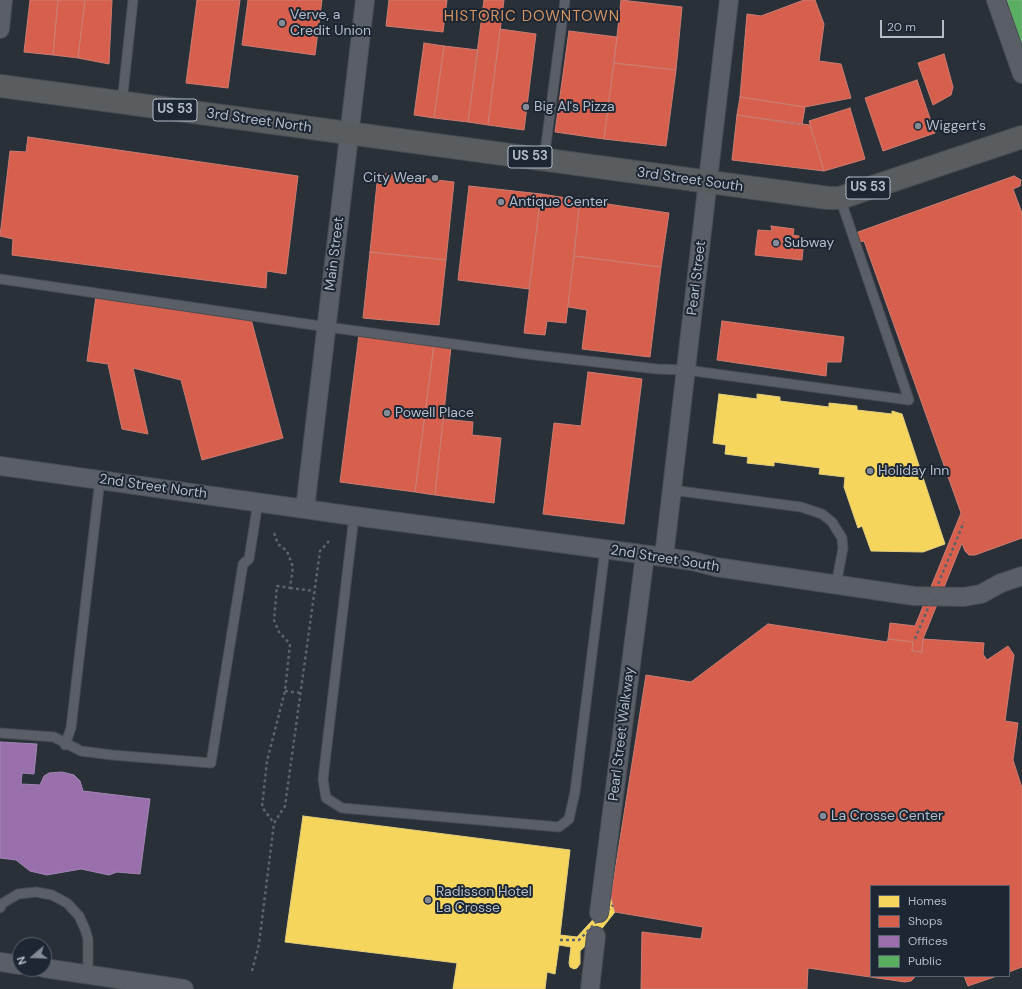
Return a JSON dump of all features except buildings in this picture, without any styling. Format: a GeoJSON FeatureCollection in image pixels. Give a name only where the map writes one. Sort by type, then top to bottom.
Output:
{"type":"FeatureCollection","features":[{"type":"Feature","properties":{"kind":"highway","name":"3rd Street North"},"geometry":{"type":"LineString","coordinates":[[0,86],[350,133]]}},
{"type":"Feature","properties":{"kind":"highway","name":"3rd Street South"},"geometry":{"type":"LineString","coordinates":[[350,133],[816,197],[840,198],[1022,137]]}},
{"type":"Feature","properties":{"kind":"street"},"geometry":{"type":"LineString","coordinates":[[0,29],[3,0]]}},
{"type":"Feature","properties":{"kind":"street","name":"Main Street"},"geometry":{"type":"LineString","coordinates":[[305,509],[365,0]]}},
{"type":"Feature","properties":{"kind":"street","name":"Pearl Street"},"geometry":{"type":"LineString","coordinates":[[664,557],[709,182],[728,0]]}},
{"type":"Feature","properties":{"kind":"street"},"geometry":{"type":"LineString","coordinates":[[996,0],[1007,17],[1022,74]]}},
{"type":"Feature","properties":{"kind":"street","name":"2nd Street North"},"geometry":{"type":"LineString","coordinates":[[0,466],[305,509]]}},
{"type":"Feature","properties":{"kind":"street","name":"2nd Street South"},"geometry":{"type":"LineString","coordinates":[[305,509],[645,554],[692,561],[716,567],[914,596],[963,597],[981,594],[1001,583],[1022,576]]}},
{"type":"Feature","properties":{"kind":"street","name":"Pearl Street Walkway"},"geometry":{"type":"LineString","coordinates":[[606,909],[645,554]]}},
{"type":"Feature","properties":{"kind":"street"},"geometry":{"type":"LineString","coordinates":[[590,989],[596,936]]}},
{"type":"Feature","properties":{"kind":"street"},"geometry":{"type":"LineString","coordinates":[[0,962],[12,964]]}},
{"type":"Feature","properties":{"kind":"street"},"geometry":{"type":"LineString","coordinates":[[52,969],[184,989]]}},
{"type":"Feature","properties":{"kind":"lane"},"geometry":{"type":"LineString","coordinates":[[122,103],[133,0]]}},
{"type":"Feature","properties":{"kind":"lane"},"geometry":{"type":"LineString","coordinates":[[544,159],[565,0]]}},
{"type":"Feature","properties":{"kind":"lane"},"geometry":{"type":"LineString","coordinates":[[0,278],[326,327],[534,355],[686,370],[909,400],[840,198]]}},
{"type":"Feature","properties":{"kind":"lane"},"geometry":{"type":"LineString","coordinates":[[65,745],[71,728],[100,479]]}},
{"type":"Feature","properties":{"kind":"lane"},"geometry":{"type":"LineString","coordinates":[[672,490],[801,507],[822,514],[832,522],[842,538],[843,548],[836,585]]}},
{"type":"Feature","properties":{"kind":"lane"},"geometry":{"type":"LineString","coordinates":[[0,732],[54,738],[65,745],[81,751],[112,756],[211,763],[243,564],[249,559],[258,502]]}},
{"type":"Feature","properties":{"kind":"lane"},"geometry":{"type":"LineString","coordinates":[[354,516],[323,779],[326,798],[333,804],[342,808],[558,827],[570,819],[605,549]]}},
{"type":"Feature","properties":{"kind":"lane"},"geometry":{"type":"LineString","coordinates":[[0,908],[3,903],[18,894],[36,892],[52,895],[67,903],[79,916],[88,939],[88,975]]}},
{"type":"Feature","properties":{"kind":"path"},"geometry":{"type":"LineString","coordinates":[[916,639],[964,522]]}},
{"type":"Feature","properties":{"kind":"path"},"geometry":{"type":"LineString","coordinates":[[274,533],[278,544],[287,551],[293,567],[290,588]]}},
{"type":"Feature","properties":{"kind":"path"},"geometry":{"type":"LineString","coordinates":[[252,971],[259,944],[274,823],[285,806],[320,551],[329,541]]}},
{"type":"Feature","properties":{"kind":"path"},"geometry":{"type":"LineString","coordinates":[[274,823],[262,807],[267,761],[285,691],[290,644],[279,632],[274,620],[277,586],[314,591]]}},
{"type":"Feature","properties":{"kind":"path"},"geometry":{"type":"LineString","coordinates":[[285,691],[301,693]]}},
{"type":"Feature","properties":{"kind":"path"},"geometry":{"type":"LineString","coordinates":[[560,940],[579,940],[606,909]]}},
{"type":"Feature","properties":{"kind":"place","name":"Verve, a Credit Union"},"geometry":{"type":"Point","coordinates":[282,23]}},
{"type":"Feature","properties":{"kind":"place","name":"Big Al's Pizza"},"geometry":{"type":"Point","coordinates":[526,107]}},
{"type":"Feature","properties":{"kind":"place","name":"Wiggert's"},"geometry":{"type":"Point","coordinates":[918,126]}},
{"type":"Feature","properties":{"kind":"place","name":"City Wear"},"geometry":{"type":"Point","coordinates":[435,178]}},
{"type":"Feature","properties":{"kind":"place","name":"Antique Center"},"geometry":{"type":"Point","coordinates":[501,202]}},
{"type":"Feature","properties":{"kind":"place","name":"Subway"},"geometry":{"type":"Point","coordinates":[776,243]}},
{"type":"Feature","properties":{"kind":"place","name":"Powell Place"},"geometry":{"type":"Point","coordinates":[387,413]}},
{"type":"Feature","properties":{"kind":"place","name":"Holiday Inn"},"geometry":{"type":"Point","coordinates":[870,471]}},
{"type":"Feature","properties":{"kind":"place","name":"La Crosse Center"},"geometry":{"type":"Point","coordinates":[823,816]}},
{"type":"Feature","properties":{"kind":"place","name":"Radisson Hotel La Crosse"},"geometry":{"type":"Point","coordinates":[428,900]}},
{"type":"Feature","properties":{"kind":"district","name":"HISTORIC DOWNTOWN"},"geometry":{"type":"Point","coordinates":[532,17]}}]}
